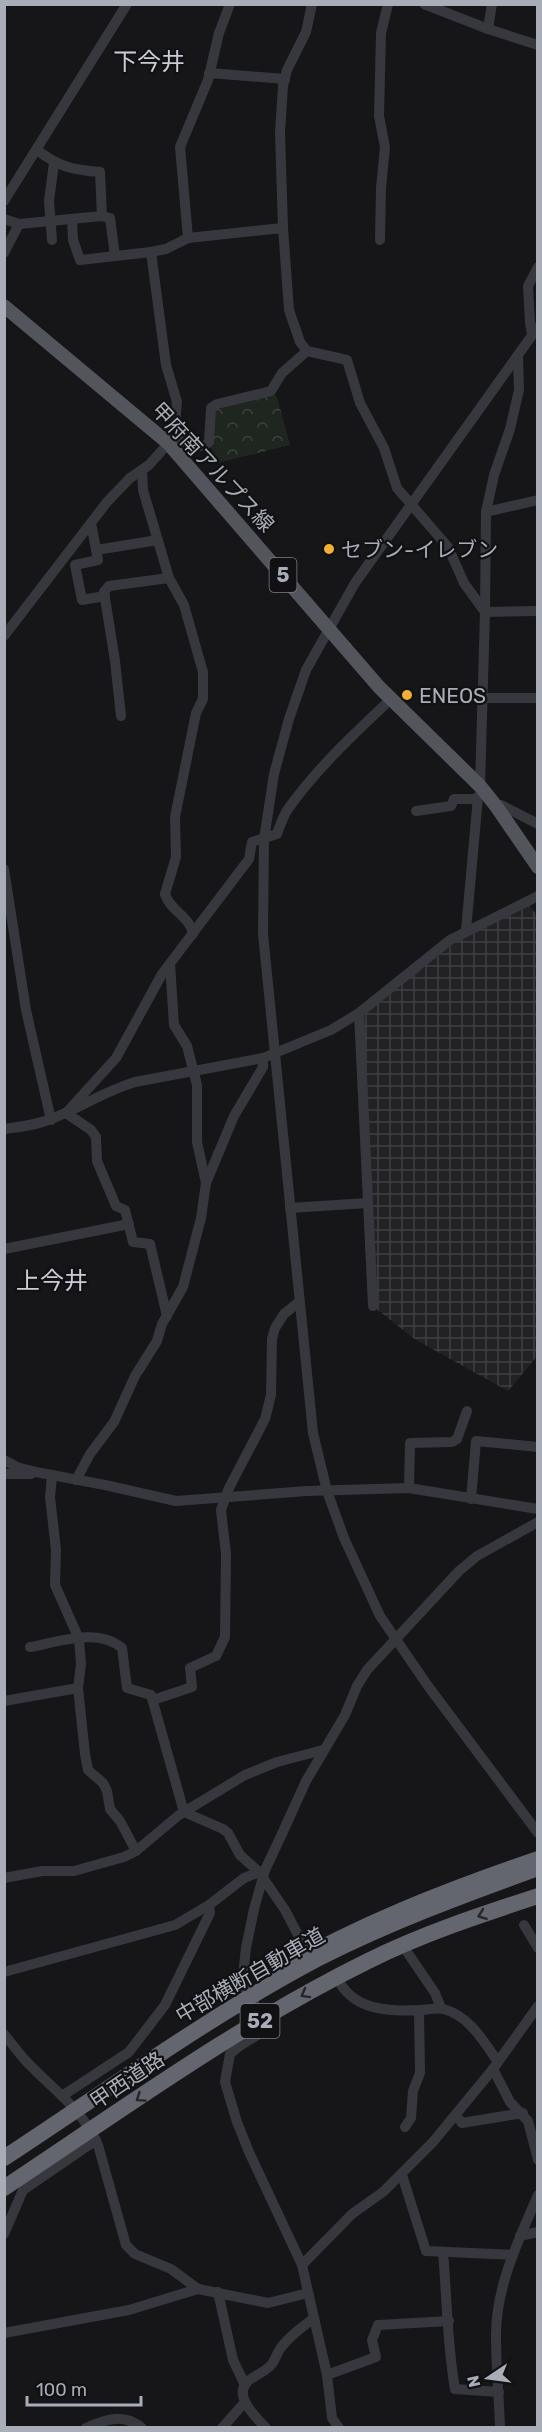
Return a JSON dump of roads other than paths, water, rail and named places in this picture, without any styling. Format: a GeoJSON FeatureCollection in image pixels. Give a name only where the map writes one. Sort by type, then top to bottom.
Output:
{"type":"FeatureCollection","features":[{"type":"Feature","properties":{"kind":"highway","name":"甲西道路"},"geometry":{"type":"LineString","coordinates":[[4,2149],[68,2100],[308,1954],[424,1900],[537,1859]]}},
{"type":"Feature","properties":{"kind":"highway","name":"中部横断自動車道"},"geometry":{"type":"LineString","coordinates":[[4,2158],[237,2005],[304,1966],[404,1917],[537,1868]]}},
{"type":"Feature","properties":{"kind":"highway","name":"中部横断自動車道"},"geometry":{"type":"LineString","coordinates":[[4,2165],[239,2011],[289,1981],[406,1923],[537,1876]]}},
{"type":"Feature","properties":{"kind":"highway","name":"甲西道路"},"geometry":{"type":"LineString","coordinates":[[4,2188],[93,2135],[263,2019],[337,1977],[440,1930],[537,1896]]}},
{"type":"Feature","properties":{"kind":"main road","name":"甲府南アルプス線"},"geometry":{"type":"LineString","coordinates":[[4,306],[171,440],[391,699],[496,806],[537,867]]}},
{"type":"Feature","properties":{"kind":"street"},"geometry":{"type":"LineString","coordinates":[[4,201],[127,4]]}},
{"type":"Feature","properties":{"kind":"street"},"geometry":{"type":"LineString","coordinates":[[188,238],[180,147],[209,73],[219,33],[230,4]]}},
{"type":"Feature","properties":{"kind":"street"},"geometry":{"type":"LineString","coordinates":[[312,4],[306,32],[287,69],[280,133],[283,228],[290,318],[300,342],[307,351],[347,360],[360,403],[384,448],[397,488],[410,506],[448,547],[464,583],[485,612]]}},
{"type":"Feature","properties":{"kind":"street"},"geometry":{"type":"LineString","coordinates":[[380,240],[385,147],[379,116],[381,33],[388,4]]}},
{"type":"Feature","properties":{"kind":"street"},"geometry":{"type":"LineString","coordinates":[[424,4],[537,45]]}},
{"type":"Feature","properties":{"kind":"street"},"geometry":{"type":"LineString","coordinates":[[488,29],[492,4]]}},
{"type":"Feature","properties":{"kind":"street"},"geometry":{"type":"LineString","coordinates":[[209,73],[285,79]]}},
{"type":"Feature","properties":{"kind":"street"},"geometry":{"type":"LineString","coordinates":[[37,150],[54,163],[75,170],[100,172],[102,216]]}},
{"type":"Feature","properties":{"kind":"street"},"geometry":{"type":"LineString","coordinates":[[52,240],[49,201],[54,163]]}},
{"type":"Feature","properties":{"kind":"street"},"geometry":{"type":"LineString","coordinates":[[4,219],[19,224],[102,216],[110,218],[115,256]]}},
{"type":"Feature","properties":{"kind":"street"},"geometry":{"type":"LineString","coordinates":[[72,219],[73,240],[80,260],[166,249],[188,238],[283,228]]}},
{"type":"Feature","properties":{"kind":"street"},"geometry":{"type":"LineString","coordinates":[[4,254],[19,224]]}},
{"type":"Feature","properties":{"kind":"street"},"geometry":{"type":"LineString","coordinates":[[4,636],[107,502],[171,440],[177,402],[166,365],[151,252]]}},
{"type":"Feature","properties":{"kind":"street"},"geometry":{"type":"LineString","coordinates":[[537,267],[528,286],[530,323],[535,331],[355,584],[306,670],[289,719],[274,774],[264,839],[263,934],[269,1056],[290,1208],[313,1433],[327,1491],[360,1575],[380,1616],[428,1686],[537,1833]]}},
{"type":"Feature","properties":{"kind":"street"},"geometry":{"type":"LineString","coordinates":[[171,440],[199,447],[206,446],[210,442],[212,408],[217,404],[271,392],[282,373],[307,351]]}},
{"type":"Feature","properties":{"kind":"street"},"geometry":{"type":"LineString","coordinates":[[466,930],[481,792],[486,512],[494,475],[510,429],[519,390],[518,357]]}},
{"type":"Feature","properties":{"kind":"street"},"geometry":{"type":"LineString","coordinates":[[142,470],[143,490],[169,578],[184,605],[203,672],[203,699],[196,713],[175,817],[174,869],[165,894],[170,905],[191,924],[193,934]]}},
{"type":"Feature","properties":{"kind":"street"},"geometry":{"type":"LineString","coordinates":[[486,512],[537,500]]}},
{"type":"Feature","properties":{"kind":"street"},"geometry":{"type":"LineString","coordinates":[[91,524],[98,560],[75,565],[82,600],[105,596]]}},
{"type":"Feature","properties":{"kind":"street"},"geometry":{"type":"LineString","coordinates":[[96,550],[158,540]]}},
{"type":"Feature","properties":{"kind":"street"},"geometry":{"type":"LineString","coordinates":[[121,716],[104,592],[110,586],[169,578]]}},
{"type":"Feature","properties":{"kind":"street"},"geometry":{"type":"LineString","coordinates":[[485,612],[537,611]]}},
{"type":"Feature","properties":{"kind":"street"},"geometry":{"type":"LineString","coordinates":[[483,698],[537,699]]}},
{"type":"Feature","properties":{"kind":"street"},"geometry":{"type":"LineString","coordinates":[[66,1113],[116,1058],[152,991],[170,964],[249,859],[252,842],[277,834],[287,810],[314,778],[351,736],[391,699]]}},
{"type":"Feature","properties":{"kind":"street"},"geometry":{"type":"LineString","coordinates":[[416,811],[451,806],[454,799],[474,799],[481,792]]}},
{"type":"Feature","properties":{"kind":"street"},"geometry":{"type":"LineString","coordinates":[[496,806],[501,805],[537,824]]}},
{"type":"Feature","properties":{"kind":"street"},"geometry":{"type":"LineString","coordinates":[[4,869],[12,908],[13,937],[26,1010],[51,1120]]}},
{"type":"Feature","properties":{"kind":"street"},"geometry":{"type":"LineString","coordinates":[[4,1129],[51,1120],[120,1087],[269,1056],[332,1030],[359,1013],[450,940],[537,896]]}},
{"type":"Feature","properties":{"kind":"street"},"geometry":{"type":"LineString","coordinates":[[170,964],[174,1025],[187,1046],[195,1071],[198,1105],[197,1142],[206,1183]]}},
{"type":"Feature","properties":{"kind":"street"},"geometry":{"type":"LineString","coordinates":[[359,1013],[373,1306]]}},
{"type":"Feature","properties":{"kind":"street"},"geometry":{"type":"LineString","coordinates":[[76,1480],[90,1454],[114,1422],[140,1367],[157,1341],[167,1316],[183,1287],[201,1218],[206,1183],[234,1116],[269,1056]]}},
{"type":"Feature","properties":{"kind":"street"},"geometry":{"type":"LineString","coordinates":[[66,1113],[85,1125],[96,1137],[97,1161],[116,1206],[125,1210],[133,1242],[150,1244],[167,1316]]}},
{"type":"Feature","properties":{"kind":"street"},"geometry":{"type":"LineString","coordinates":[[290,1208],[367,1203]]}},
{"type":"Feature","properties":{"kind":"street"},"geometry":{"type":"LineString","coordinates":[[4,1249],[129,1224]]}},
{"type":"Feature","properties":{"kind":"street"},"geometry":{"type":"LineString","coordinates":[[153,1700],[192,1687],[190,1668],[216,1656],[225,1637],[226,1554],[221,1510],[229,1488],[265,1419],[271,1395],[272,1339],[275,1328],[284,1314],[299,1302]]}},
{"type":"Feature","properties":{"kind":"street"},"geometry":{"type":"LineString","coordinates":[[452,1442],[457,1439],[468,1411]]}},
{"type":"Feature","properties":{"kind":"street"},"geometry":{"type":"LineString","coordinates":[[471,1499],[476,1441],[537,1446]]}},
{"type":"Feature","properties":{"kind":"street"},"geometry":{"type":"LineString","coordinates":[[409,1488],[410,1443],[476,1444]]}},
{"type":"Feature","properties":{"kind":"street"},"geometry":{"type":"LineString","coordinates":[[6,1467],[176,1502],[327,1491],[409,1488],[537,1509]]}},
{"type":"Feature","properties":{"kind":"street"},"geometry":{"type":"LineString","coordinates":[[52,1476],[50,1497],[56,1550],[55,1585],[79,1638],[81,1664],[78,1688],[88,1770],[103,1783],[110,1809],[120,1821],[135,1851]]}},
{"type":"Feature","properties":{"kind":"street"},"geometry":{"type":"LineString","coordinates":[[339,2427],[332,2418],[327,2375],[302,2265],[249,2152],[225,2082],[230,2054],[268,2028],[242,1984],[246,1948],[262,1874],[323,1750],[345,1715],[357,1686],[367,1670],[459,1571],[477,1556],[537,1522]]}},
{"type":"Feature","properties":{"kind":"street"},"geometry":{"type":"LineString","coordinates":[[30,1647],[79,1638],[101,1637],[115,1641],[122,1648],[127,1688],[151,1695],[153,1700],[184,1812]]}},
{"type":"Feature","properties":{"kind":"street"},"geometry":{"type":"LineString","coordinates":[[4,1701],[78,1688]]}},
{"type":"Feature","properties":{"kind":"street"},"geometry":{"type":"LineString","coordinates":[[4,1878],[42,1871],[74,1871],[124,1857],[135,1851],[184,1812],[245,1775],[277,1762],[323,1750]]}},
{"type":"Feature","properties":{"kind":"street"},"geometry":{"type":"LineString","coordinates":[[184,1812],[228,1833],[240,1855],[262,1874],[285,1910],[308,1954]]}},
{"type":"Feature","properties":{"kind":"street"},"geometry":{"type":"LineString","coordinates":[[4,1972],[176,1925],[209,1905],[244,1878],[262,1874]]}},
{"type":"Feature","properties":{"kind":"street"},"geometry":{"type":"LineString","coordinates":[[68,2100],[129,2052],[165,2005],[210,1912],[209,1905]]}},
{"type":"Feature","properties":{"kind":"street"},"geometry":{"type":"LineString","coordinates":[[524,1926],[537,1948]]}},
{"type":"Feature","properties":{"kind":"street"},"geometry":{"type":"LineString","coordinates":[[403,1946],[435,1993],[441,2008]]}},
{"type":"Feature","properties":{"kind":"street"},"geometry":{"type":"LineString","coordinates":[[337,1977],[347,1995],[368,2006],[387,2010],[419,2011],[441,2008],[465,2021],[477,2032],[510,2102],[523,2113],[528,2121],[537,2160]]}},
{"type":"Feature","properties":{"kind":"street"},"geometry":{"type":"LineString","coordinates":[[302,2265],[352,2214],[402,2175],[456,2116],[537,2006]]}},
{"type":"Feature","properties":{"kind":"street"},"geometry":{"type":"LineString","coordinates":[[405,2127],[411,2118],[413,2091],[420,2073],[419,2011]]}},
{"type":"Feature","properties":{"kind":"street"},"geometry":{"type":"LineString","coordinates":[[4,2034],[25,2060],[68,2100],[93,2135],[126,2245],[135,2254],[171,2269],[198,2289]]}},
{"type":"Feature","properties":{"kind":"street"},"geometry":{"type":"LineString","coordinates":[[456,2116],[462,2123],[523,2113]]}},
{"type":"Feature","properties":{"kind":"street"},"geometry":{"type":"LineString","coordinates":[[4,2234],[23,2190],[93,2135]]}},
{"type":"Feature","properties":{"kind":"street"},"geometry":{"type":"LineString","coordinates":[[402,2175],[426,2251],[513,2255]]}},
{"type":"Feature","properties":{"kind":"street"},"geometry":{"type":"LineString","coordinates":[[500,2427],[497,2324],[513,2255],[537,2195]]}},
{"type":"Feature","properties":{"kind":"street"},"geometry":{"type":"LineString","coordinates":[[520,2236],[537,2232]]}},
{"type":"Feature","properties":{"kind":"street"},"geometry":{"type":"LineString","coordinates":[[443,2252],[450,2362],[454,2389],[499,2392]]}},
{"type":"Feature","properties":{"kind":"street"},"geometry":{"type":"LineString","coordinates":[[4,2333],[129,2310],[198,2289],[268,2303],[308,2293]]}},
{"type":"Feature","properties":{"kind":"street"},"geometry":{"type":"LineString","coordinates":[[218,2292],[233,2360],[245,2385],[243,2393],[245,2402],[266,2427]]}},
{"type":"Feature","properties":{"kind":"street"},"geometry":{"type":"LineString","coordinates":[[245,2385],[267,2369],[280,2349],[314,2318]]}},
{"type":"Feature","properties":{"kind":"street"},"geometry":{"type":"LineString","coordinates":[[327,2375],[376,2357],[372,2340],[378,2325],[449,2321]]}},
{"type":"Feature","properties":{"kind":"street"},"geometry":{"type":"LineString","coordinates":[[222,2427],[245,2402]]}},
{"type":"Feature","properties":{"kind":"street"},"geometry":{"type":"LineString","coordinates":[[86,2427],[121,2418],[132,2420],[142,2427]]}},
{"type":"Feature","properties":{"kind":"place","name":"セブン-イレブン"},"geometry":{"type":"Point","coordinates":[329,549]}},
{"type":"Feature","properties":{"kind":"place","name":"ENEOS"},"geometry":{"type":"Point","coordinates":[407,695]}},
{"type":"Feature","properties":{"kind":"district","name":"下今井"},"geometry":{"type":"Point","coordinates":[149,62]}},
{"type":"Feature","properties":{"kind":"district","name":"上今井"},"geometry":{"type":"Point","coordinates":[52,1281]}}]}
